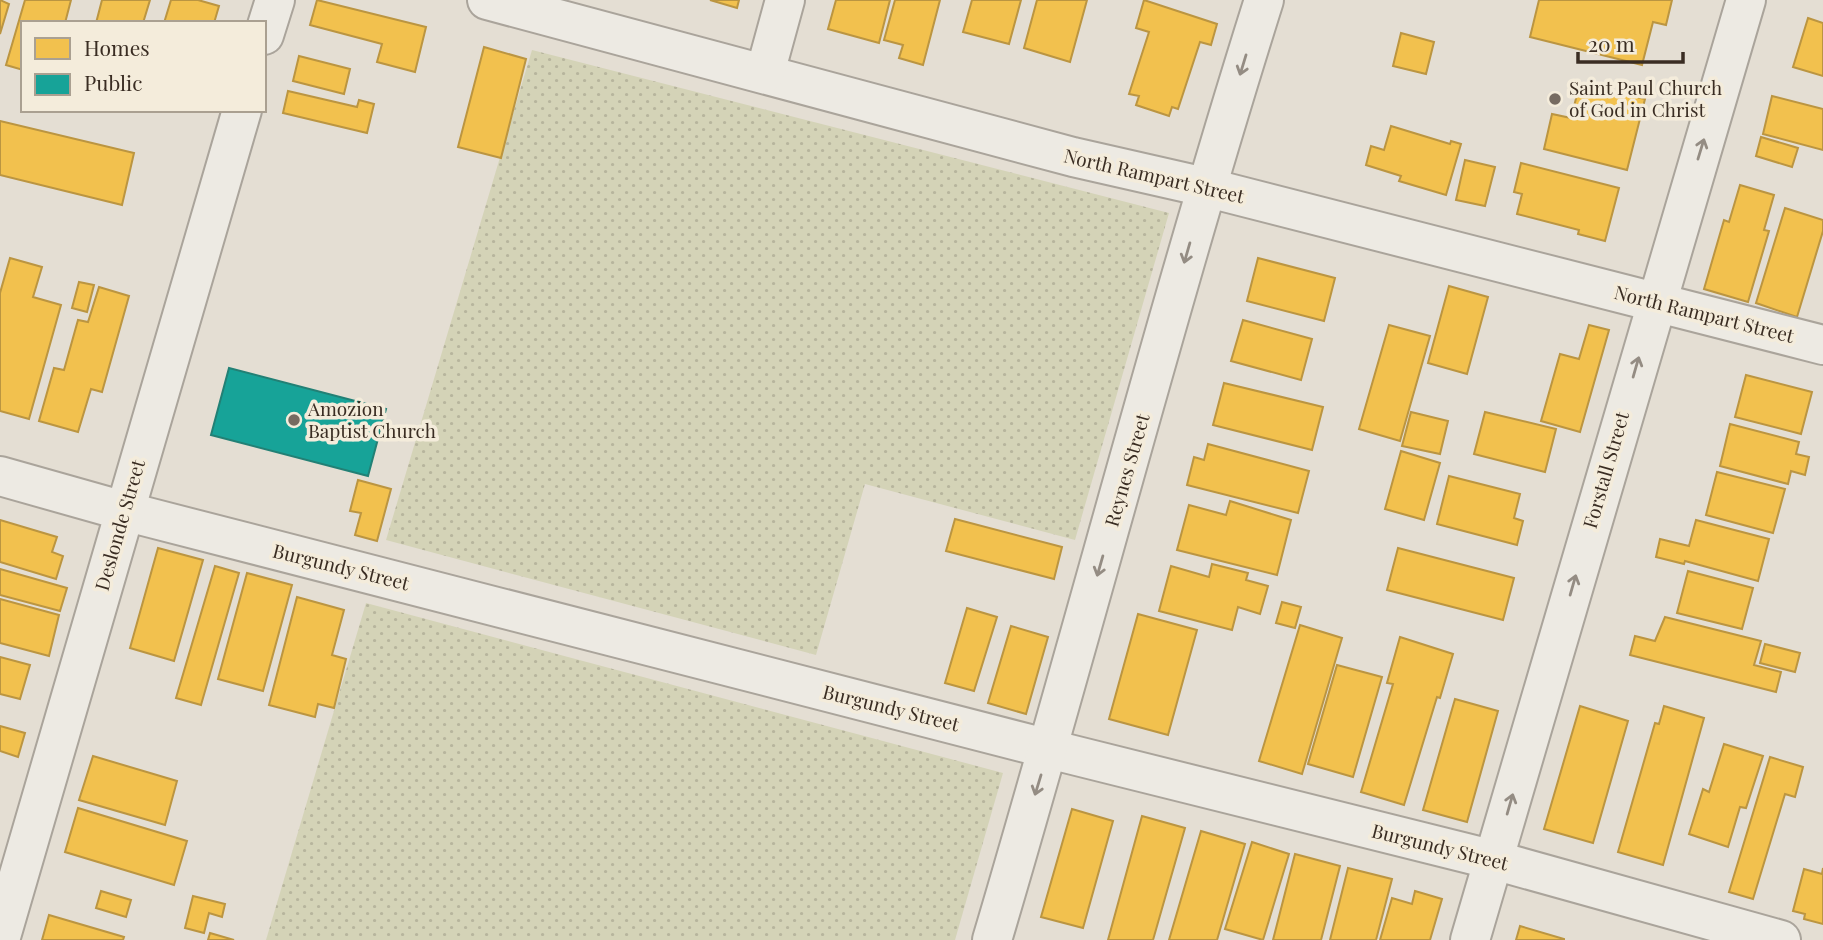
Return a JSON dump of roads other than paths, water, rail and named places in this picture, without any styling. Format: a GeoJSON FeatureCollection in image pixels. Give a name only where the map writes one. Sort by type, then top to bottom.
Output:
{"type":"FeatureCollection","features":[{"type":"Feature","properties":{"kind":"street"},"geometry":{"type":"LineString","coordinates":[[266,29],[275,0]]}},
{"type":"Feature","properties":{"kind":"street","name":"North Rampart Street"},"geometry":{"type":"LineString","coordinates":[[487,0],[1073,157],[1205,187],[1823,345]]}},
{"type":"Feature","properties":{"kind":"street"},"geometry":{"type":"LineString","coordinates":[[765,73],[785,0]]}},
{"type":"Feature","properties":{"kind":"street","name":"Reynes Street"},"geometry":{"type":"LineString","coordinates":[[992,940],[1049,749],[1205,187],[1264,0]]}},
{"type":"Feature","properties":{"kind":"street","name":"Forstall Street"},"geometry":{"type":"LineString","coordinates":[[1470,940],[1655,302],[1746,0]]}},
{"type":"Feature","properties":{"kind":"street","name":"Deslonde Street"},"geometry":{"type":"LineString","coordinates":[[0,940],[241,112]]}},
{"type":"Feature","properties":{"kind":"street","name":"Burgundy Street"},"geometry":{"type":"LineString","coordinates":[[0,476],[124,511],[1049,749],[1494,860],[1781,940]]}},
{"type":"Feature","properties":{"kind":"place","name":"Saint Paul Church of God in Christ"},"geometry":{"type":"Point","coordinates":[1555,99]}},
{"type":"Feature","properties":{"kind":"place","name":"Amozion Baptist Church"},"geometry":{"type":"Point","coordinates":[294,420]}}]}
